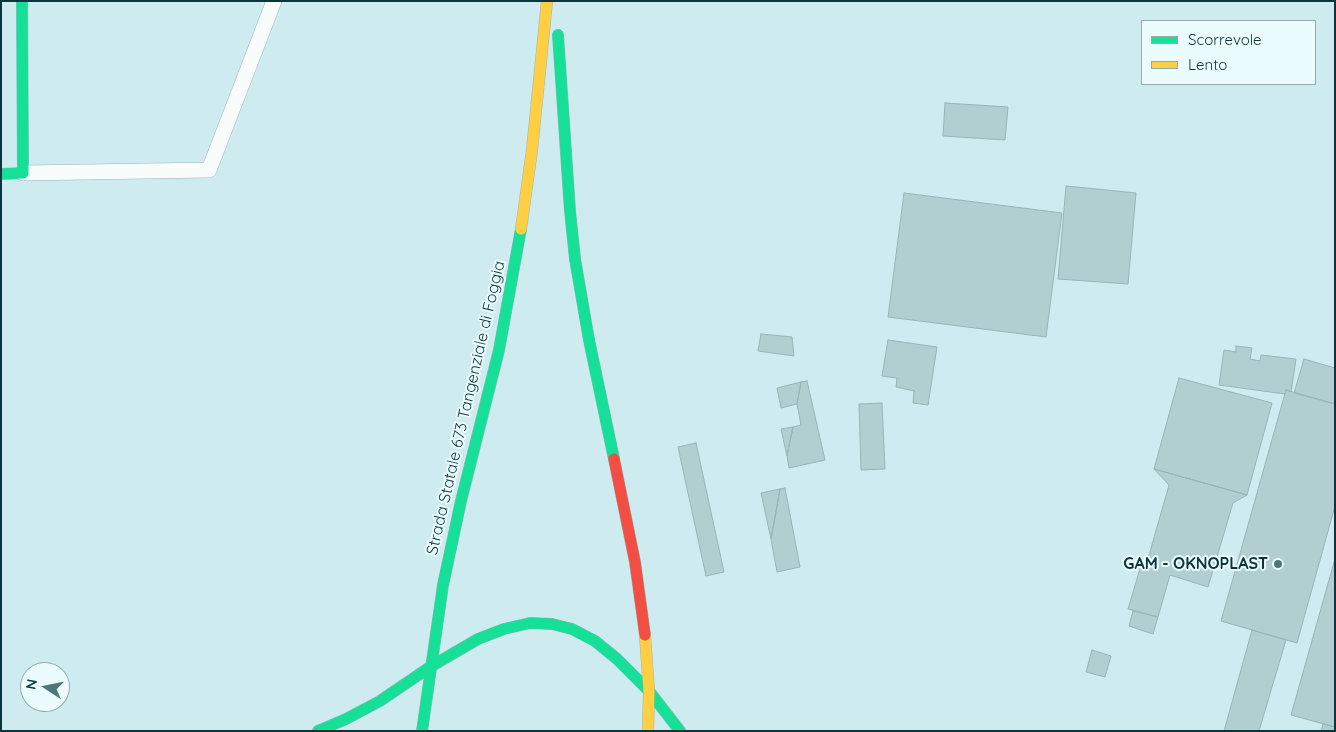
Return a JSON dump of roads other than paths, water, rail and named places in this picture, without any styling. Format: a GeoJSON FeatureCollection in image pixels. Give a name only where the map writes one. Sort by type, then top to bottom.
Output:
{"type":"FeatureCollection","features":[{"type":"Feature","properties":{"kind":"main road"},"geometry":{"type":"LineString","coordinates":[[1,174],[23,173],[22,1]]}},
{"type":"Feature","properties":{"kind":"main road","name":"Strada Statale 673 Tangenziale di Foggia"},"geometry":{"type":"LineString","coordinates":[[422,731],[439,605],[459,510],[499,350],[509,300],[530,168],[548,1]]}},
{"type":"Feature","properties":{"kind":"main road"},"geometry":{"type":"LineString","coordinates":[[556,1],[563,116],[576,258],[589,340],[636,562],[647,649],[648,731]]}},
{"type":"Feature","properties":{"kind":"main road"},"geometry":{"type":"LineString","coordinates":[[318,731],[380,701],[478,639],[504,629],[530,623],[552,624],[572,629],[595,641],[617,659],[649,691],[680,731]]}},
{"type":"Feature","properties":{"kind":"lane"},"geometry":{"type":"LineString","coordinates":[[23,173],[209,170],[274,1]]}},
{"type":"Feature","properties":{"kind":"place","name":"GAM - OKNOPLAST"},"geometry":{"type":"Point","coordinates":[1278,564]}}]}
